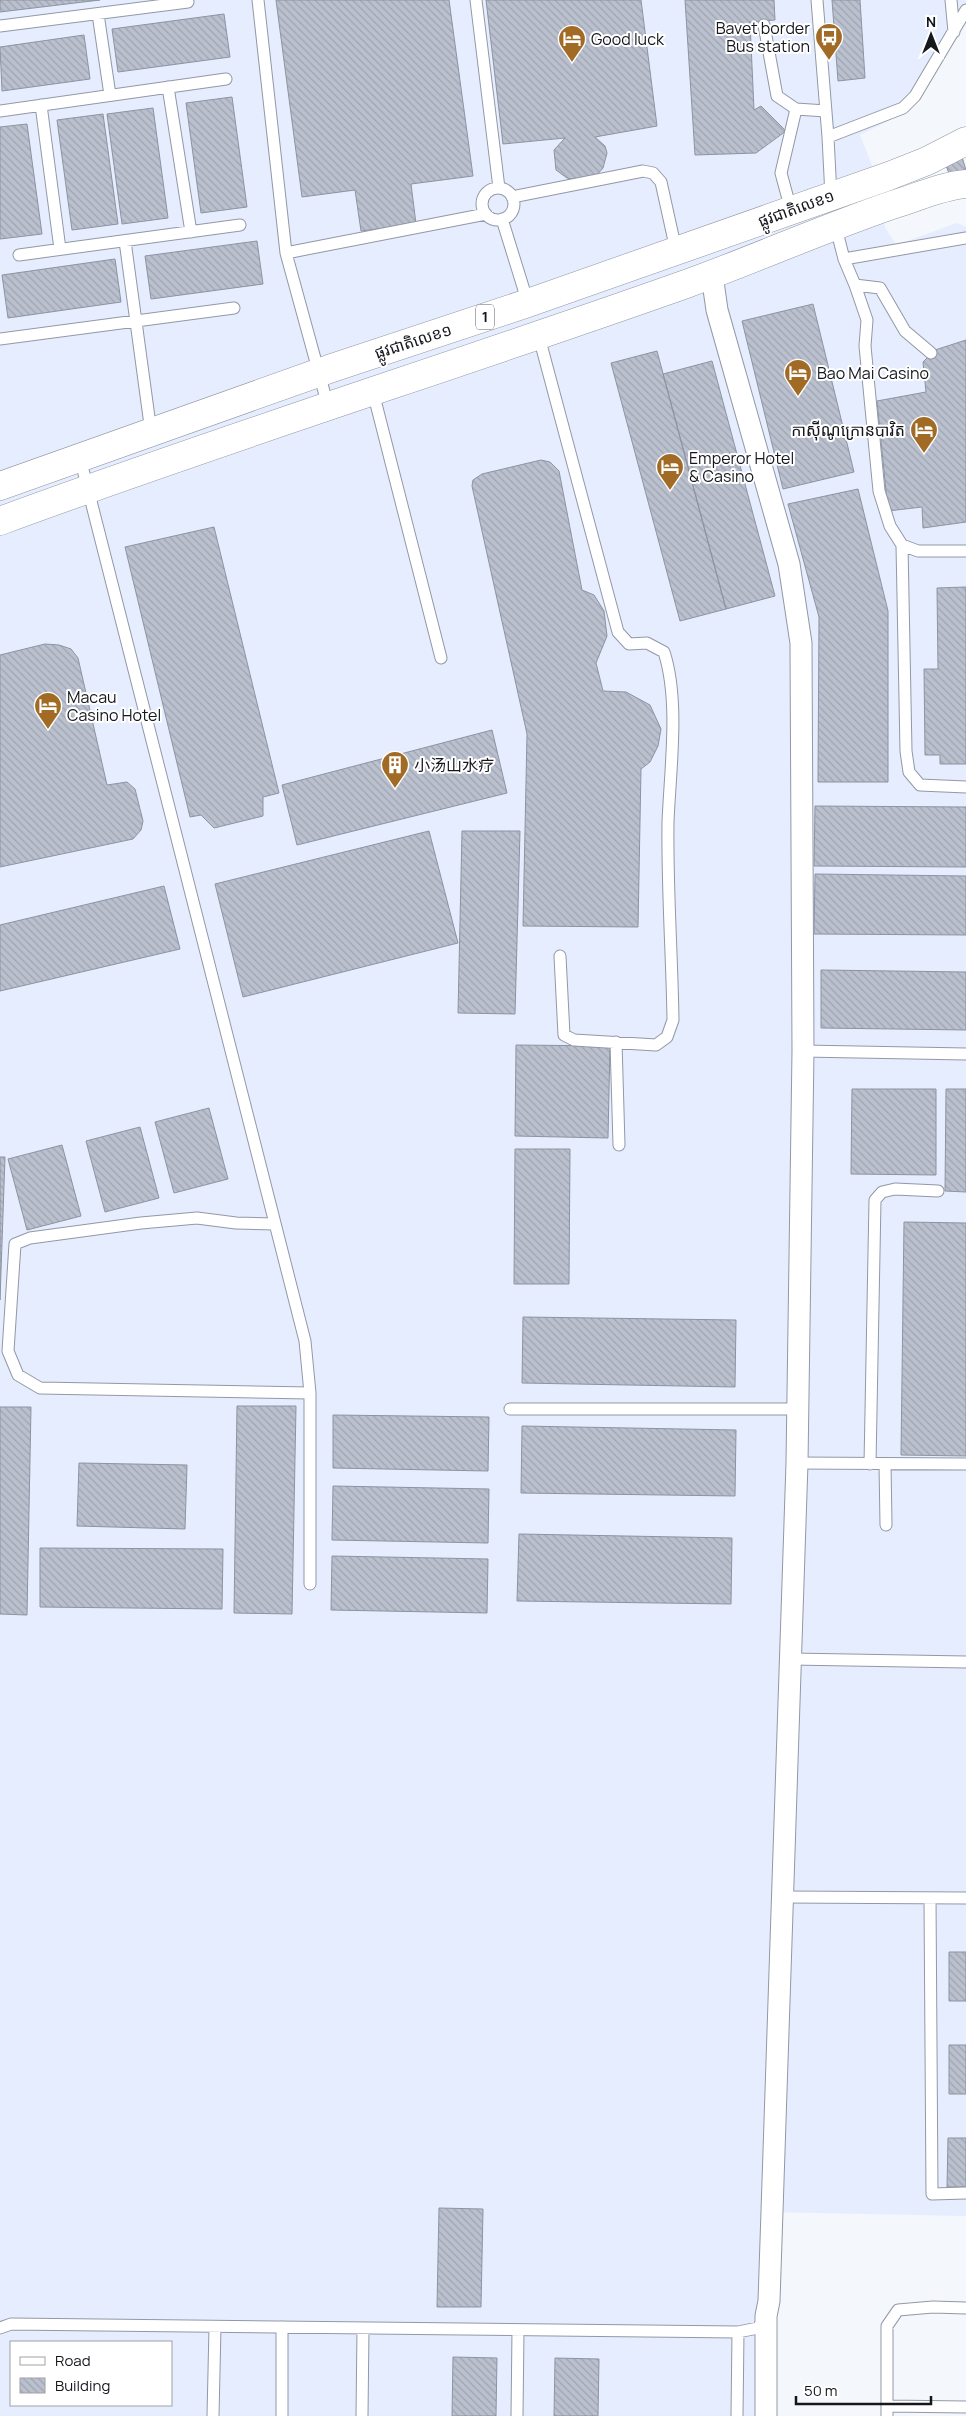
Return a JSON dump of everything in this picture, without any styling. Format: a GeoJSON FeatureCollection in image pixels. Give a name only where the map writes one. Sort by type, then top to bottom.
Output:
{"type":"FeatureCollection","features":[{"type":"Feature","properties":{"kind":"highway","name":"ផ្លូវជាតិលេខ១"},"geometry":{"type":"LineString","coordinates":[[0,486],[319,372],[528,303],[791,210],[830,194],[928,161],[966,141]]}},
{"type":"Feature","properties":{"kind":"highway","name":"ផ្លូវជាតិលេខ១"},"geometry":{"type":"LineString","coordinates":[[0,522],[88,488],[328,406],[539,337],[712,275],[835,224],[939,190],[966,184]]}},
{"type":"Feature","properties":{"kind":"street"},"geometry":{"type":"LineString","coordinates":[[712,275],[718,310],[789,564],[801,643],[803,1051],[797,1463],[782,1898],[775,2176],[769,2301],[766,2316],[766,2416]]}},
{"type":"Feature","properties":{"kind":"lane"},"geometry":{"type":"LineString","coordinates":[[258,0],[286,254],[328,406]]}},
{"type":"Feature","properties":{"kind":"lane"},"geometry":{"type":"LineString","coordinates":[[476,0],[499,188]]}},
{"type":"Feature","properties":{"kind":"lane"},"geometry":{"type":"LineString","coordinates":[[817,0],[828,136],[830,194],[835,224],[844,258],[867,320],[865,346],[879,492],[890,526],[902,545],[908,772],[920,785],[966,787]]}},
{"type":"Feature","properties":{"kind":"lane"},"geometry":{"type":"LineString","coordinates":[[951,0],[954,32]]}},
{"type":"Feature","properties":{"kind":"lane"},"geometry":{"type":"LineString","coordinates":[[0,26],[188,2]]}},
{"type":"Feature","properties":{"kind":"lane"},"geometry":{"type":"LineString","coordinates":[[828,136],[903,108],[915,96],[966,10]]}},
{"type":"Feature","properties":{"kind":"lane"},"geometry":{"type":"LineString","coordinates":[[98,14],[110,95]]}},
{"type":"Feature","properties":{"kind":"lane"},"geometry":{"type":"LineString","coordinates":[[764,25],[776,96],[796,109],[826,110]]}},
{"type":"Feature","properties":{"kind":"lane"},"geometry":{"type":"LineString","coordinates":[[0,110],[226,79]]}},
{"type":"Feature","properties":{"kind":"lane"},"geometry":{"type":"LineString","coordinates":[[168,87],[191,232]]}},
{"type":"Feature","properties":{"kind":"lane"},"geometry":{"type":"LineString","coordinates":[[41,105],[60,249]]}},
{"type":"Feature","properties":{"kind":"lane"},"geometry":{"type":"LineString","coordinates":[[791,210],[781,173],[796,109]]}},
{"type":"Feature","properties":{"kind":"lane"},"geometry":{"type":"LineString","coordinates":[[512,197],[643,171],[653,173],[661,182],[676,250]]}},
{"type":"Feature","properties":{"kind":"lane"},"geometry":{"type":"LineString","coordinates":[[286,254],[486,214],[502,219],[512,210],[512,197],[507,191],[499,188],[490,190],[484,197],[483,206],[486,214]]}},
{"type":"Feature","properties":{"kind":"lane"},"geometry":{"type":"LineString","coordinates":[[502,219],[528,303]]}},
{"type":"Feature","properties":{"kind":"lane"},"geometry":{"type":"LineString","coordinates":[[19,255],[240,225]]}},
{"type":"Feature","properties":{"kind":"lane"},"geometry":{"type":"LineString","coordinates":[[844,258],[966,238]]}},
{"type":"Feature","properties":{"kind":"lane"},"geometry":{"type":"LineString","coordinates":[[125,241],[151,432]]}},
{"type":"Feature","properties":{"kind":"lane"},"geometry":{"type":"LineString","coordinates":[[855,284],[880,288],[905,331],[931,353]]}},
{"type":"Feature","properties":{"kind":"lane"},"geometry":{"type":"LineString","coordinates":[[0,339],[234,308]]}},
{"type":"Feature","properties":{"kind":"lane"},"geometry":{"type":"LineString","coordinates":[[539,337],[618,632],[629,644],[647,643],[664,652],[670,670],[672,738],[668,823],[673,1020],[667,1038],[656,1045],[574,1040],[564,1035],[560,956]]}},
{"type":"Feature","properties":{"kind":"lane"},"geometry":{"type":"LineString","coordinates":[[373,392],[441,658]]}},
{"type":"Feature","properties":{"kind":"lane"},"geometry":{"type":"LineString","coordinates":[[80,458],[304,1341],[310,1393],[310,1584]]}},
{"type":"Feature","properties":{"kind":"lane"},"geometry":{"type":"LineString","coordinates":[[902,545],[918,551],[966,551]]}},
{"type":"Feature","properties":{"kind":"lane"},"geometry":{"type":"LineString","coordinates":[[616,1042],[618,1145]]}},
{"type":"Feature","properties":{"kind":"lane"},"geometry":{"type":"LineString","coordinates":[[803,1051],[966,1054]]}},
{"type":"Feature","properties":{"kind":"lane"},"geometry":{"type":"LineString","coordinates":[[870,1464],[875,1200],[882,1192],[895,1189],[938,1191]]}},
{"type":"Feature","properties":{"kind":"lane"},"geometry":{"type":"LineString","coordinates":[[275,1224],[236,1223],[197,1218],[39,1236],[15,1244],[8,1351],[18,1375],[40,1388],[310,1393]]}},
{"type":"Feature","properties":{"kind":"lane"},"geometry":{"type":"LineString","coordinates":[[510,1409],[798,1409]]}},
{"type":"Feature","properties":{"kind":"lane"},"geometry":{"type":"LineString","coordinates":[[797,1463],[966,1464]]}},
{"type":"Feature","properties":{"kind":"lane"},"geometry":{"type":"LineString","coordinates":[[885,1464],[886,1526]]}},
{"type":"Feature","properties":{"kind":"lane"},"geometry":{"type":"LineString","coordinates":[[791,1659],[966,1662]]}},
{"type":"Feature","properties":{"kind":"lane"},"geometry":{"type":"LineString","coordinates":[[782,1898],[966,1898]]}},
{"type":"Feature","properties":{"kind":"lane"},"geometry":{"type":"LineString","coordinates":[[930,1898],[932,2194],[966,2194]]}},
{"type":"Feature","properties":{"kind":"lane"},"geometry":{"type":"LineString","coordinates":[[966,2308],[933,2307],[898,2310],[887,2326],[887,2411],[966,2407]]}},
{"type":"Feature","properties":{"kind":"lane"},"geometry":{"type":"LineString","coordinates":[[0,2328],[11,2324],[738,2332],[758,2328],[766,2316]]}},
{"type":"Feature","properties":{"kind":"lane"},"geometry":{"type":"LineString","coordinates":[[213,2416],[215,2327]]}},
{"type":"Feature","properties":{"kind":"lane"},"geometry":{"type":"LineString","coordinates":[[282,2327],[282,2416]]}},
{"type":"Feature","properties":{"kind":"lane"},"geometry":{"type":"LineString","coordinates":[[362,2416],[363,2328]]}},
{"type":"Feature","properties":{"kind":"lane"},"geometry":{"type":"LineString","coordinates":[[517,2416],[518,2330]]}},
{"type":"Feature","properties":{"kind":"lane"},"geometry":{"type":"LineString","coordinates":[[737,2416],[738,2332]]}},
{"type":"Feature","properties":{"kind":"shaded area"},"geometry":{"type":"Polygon","coordinates":[[[0,0],[966,0],[966,18],[900,115],[860,135],[872,165],[885,227],[896,245],[957,223],[966,227],[966,2216],[769,2212],[771,2416],[0,2416],[0,0]]]}},
{"type":"Feature","properties":{"kind":"building"},"geometry":{"type":"Polygon","coordinates":[[[0,0],[100,0],[0,12],[0,0]]]}},
{"type":"Feature","properties":{"kind":"building"},"geometry":{"type":"Polygon","coordinates":[[[276,0],[449,0],[473,176],[411,184],[416,224],[361,231],[355,190],[302,197],[276,0]]]}},
{"type":"Feature","properties":{"kind":"building","name":"Good luck"},"geometry":{"type":"Polygon","coordinates":[[[486,0],[641,0],[657,126],[595,137],[605,146],[607,153],[603,168],[595,177],[580,181],[567,178],[556,170],[554,150],[565,138],[503,144],[486,0]]]}},
{"type":"Feature","properties":{"kind":"building"},"geometry":{"type":"Polygon","coordinates":[[[685,0],[774,0],[775,20],[750,22],[754,110],[761,106],[786,131],[756,153],[695,155],[685,0]]]}},
{"type":"Feature","properties":{"kind":"building"},"geometry":{"type":"Polygon","coordinates":[[[832,0],[860,0],[865,78],[838,81],[832,0]]]}},
{"type":"Feature","properties":{"kind":"building"},"geometry":{"type":"Polygon","coordinates":[[[224,14],[230,57],[118,72],[112,29],[224,14]]]}},
{"type":"Feature","properties":{"kind":"building"},"geometry":{"type":"Polygon","coordinates":[[[84,35],[90,79],[2,91],[0,47],[84,35]]]}},
{"type":"Feature","properties":{"kind":"building"},"geometry":{"type":"Polygon","coordinates":[[[232,97],[247,207],[201,213],[186,103],[232,97]]]}},
{"type":"Feature","properties":{"kind":"building"},"geometry":{"type":"Polygon","coordinates":[[[153,108],[168,218],[122,224],[107,114],[153,108]]]}},
{"type":"Feature","properties":{"kind":"building"},"geometry":{"type":"Polygon","coordinates":[[[103,114],[118,224],[72,230],[57,120],[103,114]]]}},
{"type":"Feature","properties":{"kind":"building"},"geometry":{"type":"Polygon","coordinates":[[[27,124],[42,234],[0,239],[0,127],[27,124]]]}},
{"type":"Feature","properties":{"kind":"building"},"geometry":{"type":"Polygon","coordinates":[[[962,157],[966,170],[950,176],[945,163],[962,157]]]}},
{"type":"Feature","properties":{"kind":"building"},"geometry":{"type":"Polygon","coordinates":[[[257,241],[263,284],[151,299],[145,256],[257,241]]]}},
{"type":"Feature","properties":{"kind":"building"},"geometry":{"type":"Polygon","coordinates":[[[115,259],[121,302],[8,318],[2,275],[115,259]]]}},
{"type":"Feature","properties":{"kind":"building","name":"Bao Mai Casino"},"geometry":{"type":"Polygon","coordinates":[[[813,304],[854,472],[783,489],[742,321],[813,304]]]}},
{"type":"Feature","properties":{"kind":"building","name":"កាស៊ីណូក្រោនបាវិត"},"geometry":{"type":"Polygon","coordinates":[[[966,340],[966,522],[923,528],[922,507],[888,511],[877,401],[926,392],[923,362],[935,350],[966,340]]]}},
{"type":"Feature","properties":{"kind":"building","name":"Emperor Hotel & Casino"},"geometry":{"type":"Polygon","coordinates":[[[657,351],[726,609],[680,621],[611,363],[657,351]]]}},
{"type":"Feature","properties":{"kind":"building"},"geometry":{"type":"Polygon","coordinates":[[[712,361],[775,596],[726,609],[663,374],[712,361]]]}},
{"type":"Feature","properties":{"kind":"building"},"geometry":{"type":"Polygon","coordinates":[[[541,460],[550,462],[559,471],[582,590],[594,595],[604,611],[607,636],[596,663],[603,691],[626,692],[650,705],[661,729],[658,746],[650,762],[641,769],[638,927],[523,926],[527,734],[472,486],[473,480],[482,474],[541,460]]]}},
{"type":"Feature","properties":{"kind":"building"},"geometry":{"type":"Polygon","coordinates":[[[858,489],[888,611],[888,782],[818,782],[819,617],[788,504],[858,489]]]}},
{"type":"Feature","properties":{"kind":"building"},"geometry":{"type":"Polygon","coordinates":[[[214,527],[279,793],[263,797],[263,816],[214,828],[201,815],[190,817],[125,547],[214,527]]]}},
{"type":"Feature","properties":{"kind":"building"},"geometry":{"type":"Polygon","coordinates":[[[966,587],[966,764],[940,764],[940,755],[925,755],[924,669],[938,669],[937,588],[966,587]]]}},
{"type":"Feature","properties":{"kind":"building","name":"Macau Casino Hotel"},"geometry":{"type":"Polygon","coordinates":[[[45,644],[59,645],[71,649],[78,658],[107,785],[127,782],[135,789],[143,821],[141,830],[133,839],[0,867],[0,655],[45,644]]]}},
{"type":"Feature","properties":{"kind":"building","name":"小汤山水疗"},"geometry":{"type":"Polygon","coordinates":[[[492,730],[507,793],[297,845],[282,785],[492,730]]]}},
{"type":"Feature","properties":{"kind":"building"},"geometry":{"type":"Polygon","coordinates":[[[815,806],[966,807],[966,867],[814,866],[815,806]]]}},
{"type":"Feature","properties":{"kind":"building"},"geometry":{"type":"Polygon","coordinates":[[[429,831],[458,943],[243,997],[215,884],[429,831]]]}},
{"type":"Feature","properties":{"kind":"building"},"geometry":{"type":"Polygon","coordinates":[[[462,831],[520,831],[515,1014],[458,1013],[462,831]]]}},
{"type":"Feature","properties":{"kind":"building"},"geometry":{"type":"Polygon","coordinates":[[[815,874],[966,876],[966,935],[814,934],[815,874]]]}},
{"type":"Feature","properties":{"kind":"building"},"geometry":{"type":"Polygon","coordinates":[[[164,886],[180,949],[0,991],[0,925],[164,886]]]}},
{"type":"Feature","properties":{"kind":"building"},"geometry":{"type":"Polygon","coordinates":[[[821,970],[966,972],[966,1030],[821,1028],[821,970]]]}},
{"type":"Feature","properties":{"kind":"building"},"geometry":{"type":"Polygon","coordinates":[[[516,1045],[610,1046],[608,1138],[515,1136],[516,1045]]]}},
{"type":"Feature","properties":{"kind":"building"},"geometry":{"type":"Polygon","coordinates":[[[852,1089],[936,1089],[936,1175],[851,1174],[852,1089]]]}},
{"type":"Feature","properties":{"kind":"building"},"geometry":{"type":"Polygon","coordinates":[[[946,1089],[966,1089],[966,1192],[945,1191],[946,1089]]]}},
{"type":"Feature","properties":{"kind":"building"},"geometry":{"type":"Polygon","coordinates":[[[209,1108],[228,1179],[174,1193],[155,1122],[209,1108]]]}},
{"type":"Feature","properties":{"kind":"building"},"geometry":{"type":"Polygon","coordinates":[[[140,1127],[159,1198],[105,1212],[86,1141],[140,1127]]]}},
{"type":"Feature","properties":{"kind":"building"},"geometry":{"type":"Polygon","coordinates":[[[62,1145],[81,1216],[27,1230],[8,1159],[62,1145]]]}},
{"type":"Feature","properties":{"kind":"building"},"geometry":{"type":"Polygon","coordinates":[[[515,1149],[570,1149],[569,1284],[514,1284],[515,1149]]]}},
{"type":"Feature","properties":{"kind":"building"},"geometry":{"type":"Polygon","coordinates":[[[0,1157],[5,1157],[0,1300],[0,1157]]]}},
{"type":"Feature","properties":{"kind":"building"},"geometry":{"type":"Polygon","coordinates":[[[904,1222],[966,1223],[966,1456],[901,1455],[904,1222]]]}},
{"type":"Feature","properties":{"kind":"building"},"geometry":{"type":"Polygon","coordinates":[[[523,1317],[736,1320],[735,1387],[522,1383],[523,1317]]]}},
{"type":"Feature","properties":{"kind":"building"},"geometry":{"type":"Polygon","coordinates":[[[237,1406],[296,1406],[292,1614],[234,1613],[237,1406]]]}},
{"type":"Feature","properties":{"kind":"building"},"geometry":{"type":"Polygon","coordinates":[[[0,1407],[31,1407],[27,1615],[0,1614],[0,1407]]]}},
{"type":"Feature","properties":{"kind":"building"},"geometry":{"type":"Polygon","coordinates":[[[333,1415],[489,1417],[488,1471],[333,1468],[333,1415]]]}},
{"type":"Feature","properties":{"kind":"building"},"geometry":{"type":"Polygon","coordinates":[[[522,1426],[736,1430],[735,1496],[521,1493],[522,1426]]]}},
{"type":"Feature","properties":{"kind":"building"},"geometry":{"type":"Polygon","coordinates":[[[79,1463],[187,1465],[185,1529],[77,1526],[79,1463]]]}},
{"type":"Feature","properties":{"kind":"building"},"geometry":{"type":"Polygon","coordinates":[[[333,1486],[489,1489],[488,1543],[332,1540],[333,1486]]]}},
{"type":"Feature","properties":{"kind":"building"},"geometry":{"type":"Polygon","coordinates":[[[519,1534],[732,1538],[731,1604],[517,1601],[519,1534]]]}},
{"type":"Feature","properties":{"kind":"building"},"geometry":{"type":"Polygon","coordinates":[[[40,1548],[223,1549],[222,1609],[40,1607],[40,1548]]]}},
{"type":"Feature","properties":{"kind":"building"},"geometry":{"type":"Polygon","coordinates":[[[332,1556],[488,1559],[487,1613],[331,1610],[332,1556]]]}},
{"type":"Feature","properties":{"kind":"building"},"geometry":{"type":"Polygon","coordinates":[[[949,1952],[966,1952],[966,2001],[949,2001],[949,1952]]]}},
{"type":"Feature","properties":{"kind":"building"},"geometry":{"type":"Polygon","coordinates":[[[949,2045],[966,2045],[966,2094],[949,2094],[949,2045]]]}},
{"type":"Feature","properties":{"kind":"building"},"geometry":{"type":"Polygon","coordinates":[[[948,2138],[966,2138],[966,2187],[947,2187],[948,2138]]]}},
{"type":"Feature","properties":{"kind":"building"},"geometry":{"type":"Polygon","coordinates":[[[439,2208],[483,2209],[481,2307],[437,2307],[439,2208]]]}},
{"type":"Feature","properties":{"kind":"building"},"geometry":{"type":"Polygon","coordinates":[[[453,2357],[497,2358],[496,2416],[452,2416],[453,2357]]]}},
{"type":"Feature","properties":{"kind":"building"},"geometry":{"type":"Polygon","coordinates":[[[555,2358],[599,2359],[598,2416],[554,2416],[555,2358]]]}},
{"type":"Feature","properties":{"kind":"place","name":"Bavet border Bus station"},"geometry":{"type":"Point","coordinates":[829,61]}},
{"type":"Feature","properties":{"kind":"place","name":"Good luck"},"geometry":{"type":"Point","coordinates":[572,63]}},
{"type":"Feature","properties":{"kind":"place","name":"Bao Mai Casino"},"geometry":{"type":"Point","coordinates":[798,397]}},
{"type":"Feature","properties":{"kind":"place","name":"កាស៊ីណូក្រោនបាវិត"},"geometry":{"type":"Point","coordinates":[924,454]}},
{"type":"Feature","properties":{"kind":"place","name":"Emperor Hotel & Casino"},"geometry":{"type":"Point","coordinates":[670,491]}},
{"type":"Feature","properties":{"kind":"place","name":"Macau Casino Hotel"},"geometry":{"type":"Point","coordinates":[48,730]}},
{"type":"Feature","properties":{"kind":"place","name":"小汤山水疗"},"geometry":{"type":"Point","coordinates":[395,789]}}]}
